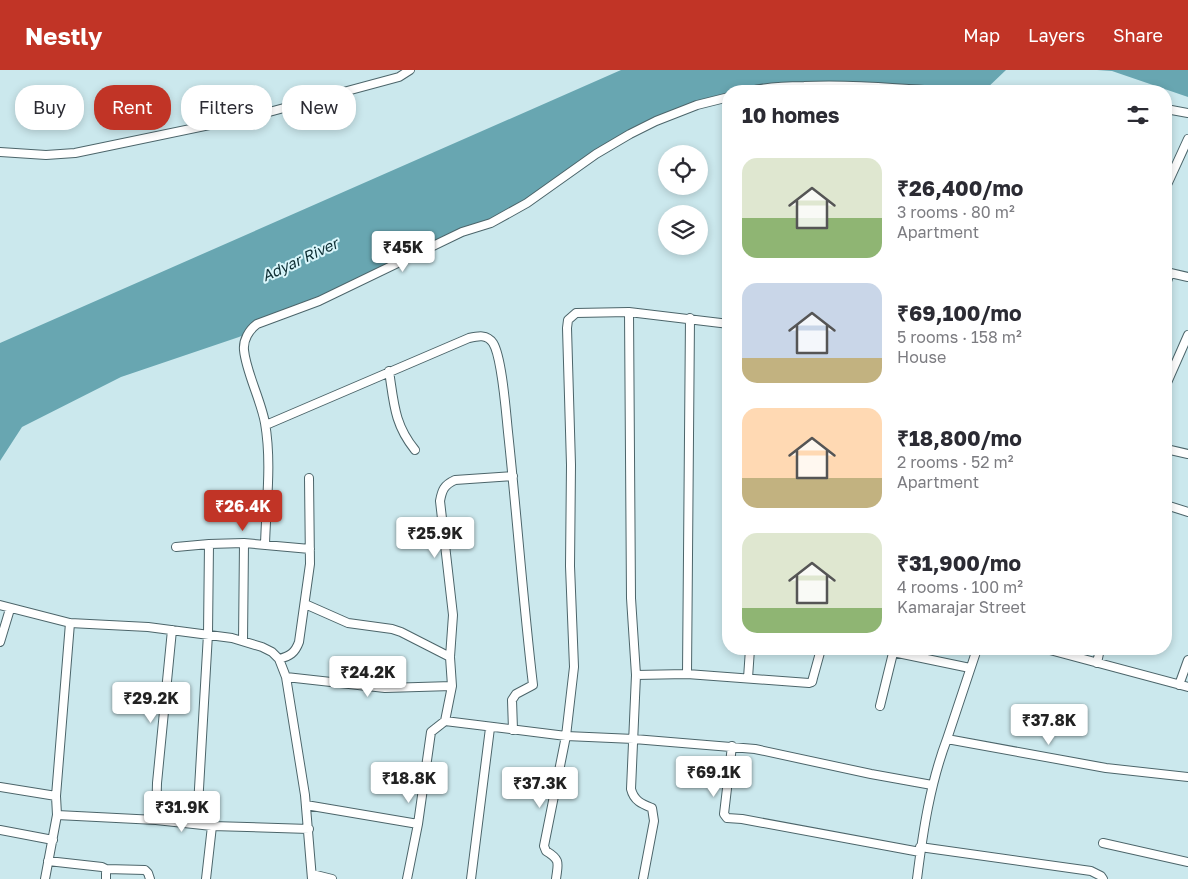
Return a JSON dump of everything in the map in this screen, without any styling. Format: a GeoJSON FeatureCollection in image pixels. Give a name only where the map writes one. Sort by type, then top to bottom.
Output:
{"type":"FeatureCollection","features":[{"type":"Feature","properties":{"kind":"street"},"geometry":{"type":"LineString","coordinates":[[0,152],[46,155],[75,153],[258,115],[399,77],[410,70]]}},
{"type":"Feature","properties":{"kind":"street"},"geometry":{"type":"LineString","coordinates":[[265,546],[268,468],[266,425],[244,349],[251,329],[257,324],[319,301],[462,232],[496,221],[527,203],[596,154],[630,134],[656,121],[697,105],[722,99]]}},
{"type":"Feature","properties":{"kind":"street"},"geometry":{"type":"LineString","coordinates":[[1172,110],[1188,112]]}},
{"type":"Feature","properties":{"kind":"street"},"geometry":{"type":"LineString","coordinates":[[1172,174],[1188,139]]}},
{"type":"Feature","properties":{"kind":"street"},"geometry":{"type":"LineString","coordinates":[[1172,274],[1188,277]]}},
{"type":"Feature","properties":{"kind":"street"},"geometry":{"type":"LineString","coordinates":[[629,312],[631,598],[636,675],[632,789],[633,796],[639,803],[652,808],[654,821],[643,879]]}},
{"type":"Feature","properties":{"kind":"street"},"geometry":{"type":"LineString","coordinates":[[556,879],[557,858],[546,851],[544,846],[566,736],[574,667],[570,566],[571,465],[568,320],[576,313],[629,312],[722,323]]}},
{"type":"Feature","properties":{"kind":"street"},"geometry":{"type":"LineString","coordinates":[[687,674],[690,318]]}},
{"type":"Feature","properties":{"kind":"street"},"geometry":{"type":"LineString","coordinates":[[1172,371],[1188,335]]}},
{"type":"Feature","properties":{"kind":"street"},"geometry":{"type":"LineString","coordinates":[[266,425],[469,338],[480,336],[488,338],[493,343],[506,410],[533,685],[516,694],[512,700],[513,730]]}},
{"type":"Feature","properties":{"kind":"street"},"geometry":{"type":"LineString","coordinates":[[389,371],[397,420],[405,438],[415,450]]}},
{"type":"Feature","properties":{"kind":"street"},"geometry":{"type":"LineString","coordinates":[[1172,450],[1188,454]]}},
{"type":"Feature","properties":{"kind":"street"},"geometry":{"type":"LineString","coordinates":[[407,879],[418,824],[431,732],[445,721],[452,686],[450,657],[453,615],[441,510],[442,490],[447,483],[455,480],[513,476]]}},
{"type":"Feature","properties":{"kind":"street"},"geometry":{"type":"LineString","coordinates":[[278,659],[290,656],[296,650],[299,642],[310,564],[309,478]]}},
{"type":"Feature","properties":{"kind":"street"},"geometry":{"type":"LineString","coordinates":[[1172,507],[1188,512]]}},
{"type":"Feature","properties":{"kind":"street"},"geometry":{"type":"LineString","coordinates":[[243,641],[244,543]]}},
{"type":"Feature","properties":{"kind":"street"},"geometry":{"type":"LineString","coordinates":[[176,547],[244,543],[310,549]]}},
{"type":"Feature","properties":{"kind":"street"},"geometry":{"type":"LineString","coordinates":[[197,823],[208,634],[209,544]]}},
{"type":"Feature","properties":{"kind":"street"},"geometry":{"type":"LineString","coordinates":[[305,604],[348,623],[392,629],[450,657]]}},
{"type":"Feature","properties":{"kind":"street"},"geometry":{"type":"LineString","coordinates":[[0,605],[70,623],[208,634],[243,641],[272,652],[278,659],[286,677],[306,805],[312,876],[332,879]]}},
{"type":"Feature","properties":{"kind":"street"},"geometry":{"type":"LineString","coordinates":[[0,642],[10,609]]}},
{"type":"Feature","properties":{"kind":"street"},"geometry":{"type":"LineString","coordinates":[[44,879],[57,815],[56,796],[70,623]]}},
{"type":"Feature","properties":{"kind":"street"},"geometry":{"type":"LineString","coordinates":[[156,820],[158,774],[172,630]]}},
{"type":"Feature","properties":{"kind":"street"},"geometry":{"type":"LineString","coordinates":[[748,678],[750,655]]}},
{"type":"Feature","properties":{"kind":"street"},"geometry":{"type":"LineString","coordinates":[[636,675],[687,674],[809,684],[814,678],[820,655]]}},
{"type":"Feature","properties":{"kind":"street"},"geometry":{"type":"LineString","coordinates":[[880,706],[892,655]]}},
{"type":"Feature","properties":{"kind":"street"},"geometry":{"type":"LineString","coordinates":[[914,655],[970,668]]}},
{"type":"Feature","properties":{"kind":"street"},"geometry":{"type":"LineString","coordinates":[[917,879],[920,850],[932,785],[975,655]]}},
{"type":"Feature","properties":{"kind":"street"},"geometry":{"type":"LineString","coordinates":[[1068,655],[1188,687]]}},
{"type":"Feature","properties":{"kind":"street"},"geometry":{"type":"LineString","coordinates":[[1097,663],[1099,655]]}},
{"type":"Feature","properties":{"kind":"street"},"geometry":{"type":"LineString","coordinates":[[1179,685],[1188,660]]}},
{"type":"Feature","properties":{"kind":"street"},"geometry":{"type":"LineString","coordinates":[[286,677],[385,688],[452,686]]}},
{"type":"Feature","properties":{"kind":"street"},"geometry":{"type":"LineString","coordinates":[[445,721],[566,736],[634,739],[755,749],[932,785]]}},
{"type":"Feature","properties":{"kind":"street"},"geometry":{"type":"LineString","coordinates":[[471,879],[490,728]]}},
{"type":"Feature","properties":{"kind":"street"},"geometry":{"type":"LineString","coordinates":[[947,739],[1106,768],[1188,776]]}},
{"type":"Feature","properties":{"kind":"street"},"geometry":{"type":"LineString","coordinates":[[732,746],[724,814],[727,818],[920,850],[1091,871],[1101,876],[1102,879]]}},
{"type":"Feature","properties":{"kind":"street"},"geometry":{"type":"LineString","coordinates":[[0,787],[56,796]]}},
{"type":"Feature","properties":{"kind":"street"},"geometry":{"type":"LineString","coordinates":[[306,805],[418,824]]}},
{"type":"Feature","properties":{"kind":"street"},"geometry":{"type":"LineString","coordinates":[[57,815],[156,820],[212,826],[309,829]]}},
{"type":"Feature","properties":{"kind":"street"},"geometry":{"type":"LineString","coordinates":[[206,879],[212,826]]}},
{"type":"Feature","properties":{"kind":"street"},"geometry":{"type":"LineString","coordinates":[[0,830],[53,840]]}},
{"type":"Feature","properties":{"kind":"street"},"geometry":{"type":"LineString","coordinates":[[1103,843],[1188,862]]}},
{"type":"Feature","properties":{"kind":"street"},"geometry":{"type":"LineString","coordinates":[[48,861],[106,868],[144,870],[148,873],[150,879]]}},
{"type":"Feature","properties":{"kind":"street"},"geometry":{"type":"LineString","coordinates":[[106,868],[106,879]]}},
{"type":"Feature","properties":{"kind":"water","name":"Adyar River"},"geometry":{"type":"Polygon","coordinates":[[[621,70],[1006,70],[990,85],[722,85],[722,100],[643,127],[469,234],[239,337],[121,377],[22,427],[0,461],[0,343],[621,70]]]}},
{"type":"Feature","properties":{"kind":"water"},"geometry":{"type":"Polygon","coordinates":[[[1097,70],[1188,70],[1188,97],[1172,92],[1172,85],[1153,85],[1112,71],[1097,70]]]}}]}
